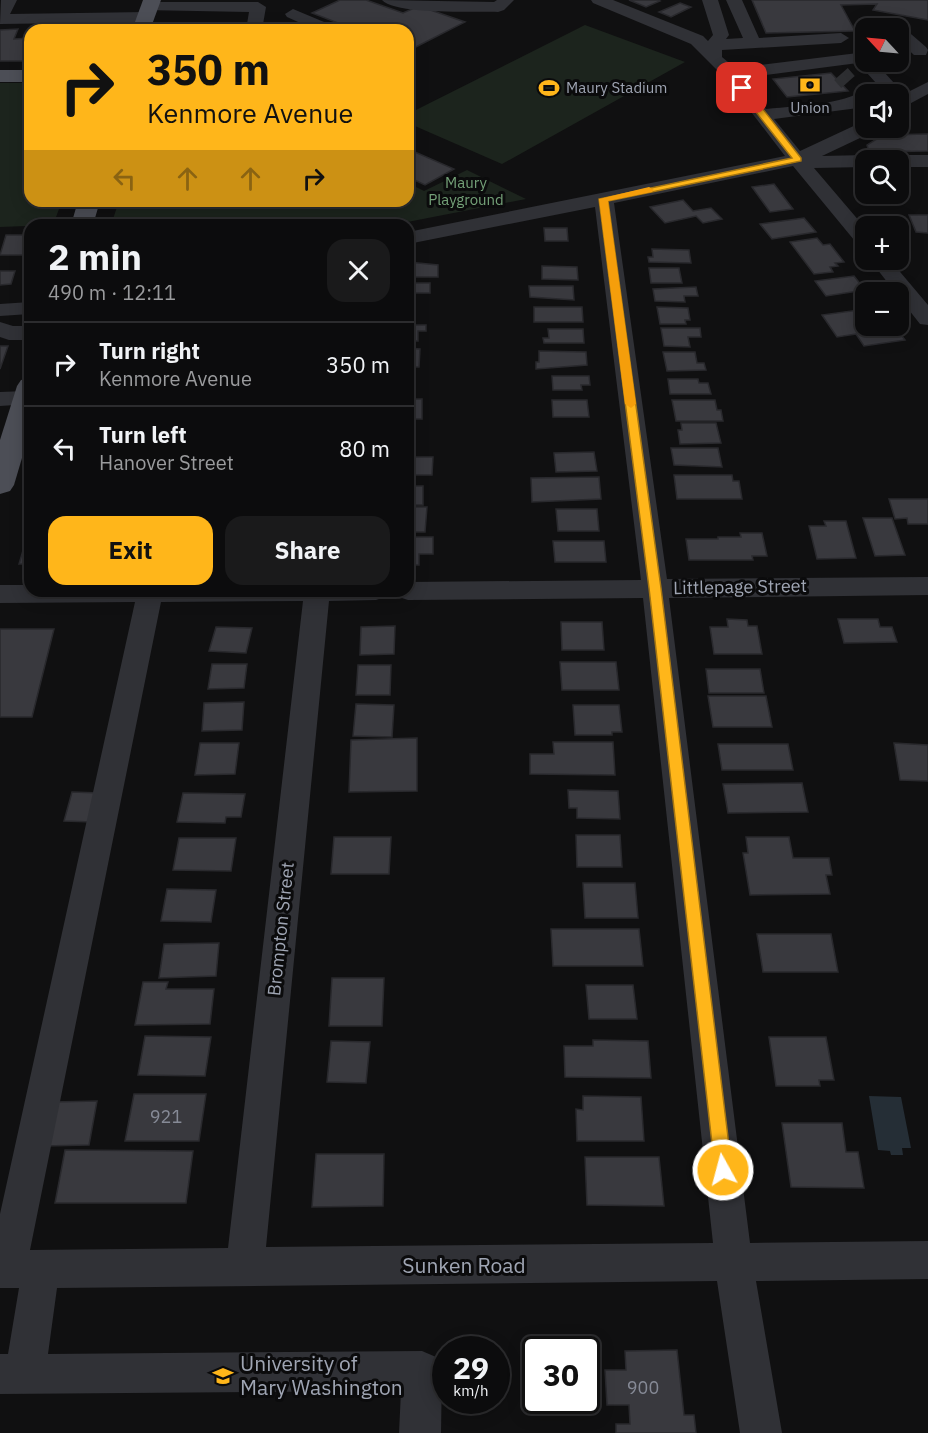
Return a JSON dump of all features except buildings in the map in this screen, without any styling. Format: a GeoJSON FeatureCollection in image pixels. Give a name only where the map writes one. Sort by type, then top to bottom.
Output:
{"type":"FeatureCollection","features":[{"type":"Feature","properties":{"kind":"main road"},"geometry":{"type":"LineString","coordinates":[[0,76],[24,76]]}},
{"type":"Feature","properties":{"kind":"main road"},"geometry":{"type":"LineString","coordinates":[[0,485],[19,394]]}},
{"type":"Feature","properties":{"kind":"street"},"geometry":{"type":"LineString","coordinates":[[9,0],[0,19],[195,13],[258,7],[255,24]]}},
{"type":"Feature","properties":{"kind":"street"},"geometry":{"type":"LineString","coordinates":[[390,0],[403,5],[498,6],[506,0]]}},
{"type":"Feature","properties":{"kind":"street"},"geometry":{"type":"LineString","coordinates":[[599,0],[697,40],[713,52],[855,229]]}},
{"type":"Feature","properties":{"kind":"street"},"geometry":{"type":"LineString","coordinates":[[710,0],[721,35],[713,52]]}},
{"type":"Feature","properties":{"kind":"street"},"geometry":{"type":"LineString","coordinates":[[734,0],[753,42]]}},
{"type":"Feature","properties":{"kind":"street"},"geometry":{"type":"LineString","coordinates":[[293,15],[315,24]]}},
{"type":"Feature","properties":{"kind":"street"},"geometry":{"type":"LineString","coordinates":[[909,30],[918,29]]}},
{"type":"Feature","properties":{"kind":"street"},"geometry":{"type":"LineString","coordinates":[[713,52],[753,42],[840,36],[855,50]]}},
{"type":"Feature","properties":{"kind":"street"},"geometry":{"type":"LineString","coordinates":[[909,39],[924,51]]}},
{"type":"Feature","properties":{"kind":"street"},"geometry":{"type":"LineString","coordinates":[[909,53],[924,51]]}},
{"type":"Feature","properties":{"kind":"street"},"geometry":{"type":"LineString","coordinates":[[731,74],[839,72],[855,64]]}},
{"type":"Feature","properties":{"kind":"street"},"geometry":{"type":"LineString","coordinates":[[839,72],[855,87]]}},
{"type":"Feature","properties":{"kind":"street"},"geometry":{"type":"LineString","coordinates":[[875,72],[884,84]]}},
{"type":"Feature","properties":{"kind":"street"},"geometry":{"type":"LineString","coordinates":[[909,98],[928,87]]}},
{"type":"Feature","properties":{"kind":"street"},"geometry":{"type":"LineString","coordinates":[[762,115],[855,102]]}},
{"type":"Feature","properties":{"kind":"street"},"geometry":{"type":"LineString","coordinates":[[414,237],[798,160],[837,145],[855,133]]}},
{"type":"Feature","properties":{"kind":"street"},"geometry":{"type":"LineString","coordinates":[[798,160],[816,164],[855,162]]}},
{"type":"Feature","properties":{"kind":"street"},"geometry":{"type":"LineString","coordinates":[[909,161],[928,161]]}},
{"type":"Feature","properties":{"kind":"street"},"geometry":{"type":"LineString","coordinates":[[603,199],[655,588],[734,1264],[761,1433]]}},
{"type":"Feature","properties":{"kind":"street"},"geometry":{"type":"LineString","coordinates":[[889,270],[924,310]]}},
{"type":"Feature","properties":{"kind":"street"},"geometry":{"type":"LineString","coordinates":[[0,310],[24,308]]}},
{"type":"Feature","properties":{"kind":"street"},"geometry":{"type":"LineString","coordinates":[[0,328],[9,333],[24,333]]}},
{"type":"Feature","properties":{"kind":"street","name":"Littlepage Street"},"geometry":{"type":"LineString","coordinates":[[414,591],[928,586]]}},
{"type":"Feature","properties":{"kind":"street"},"geometry":{"type":"LineString","coordinates":[[0,594],[24,594]]}},
{"type":"Feature","properties":{"kind":"street"},"geometry":{"type":"LineString","coordinates":[[149,597],[16,1269],[13,1374],[422,1371],[420,1433]]}},
{"type":"Feature","properties":{"kind":"street","name":"Brompton Street"},"geometry":{"type":"LineString","coordinates":[[245,1267],[316,597]]}},
{"type":"Feature","properties":{"kind":"street","name":"Sunken Road"},"geometry":{"type":"LineString","coordinates":[[16,1269],[734,1264],[928,1260]]}},
{"type":"Feature","properties":{"kind":"green space","name":"Maury Stadium"},"geometry":{"type":"Polygon","coordinates":[[[585,25],[685,62],[502,164],[414,126],[414,111],[585,25]]]}},
{"type":"Feature","properties":{"kind":"green space"},"geometry":{"type":"Polygon","coordinates":[[[0,83],[24,83],[24,207],[60,207],[55,219],[24,219],[24,226],[0,227],[0,83]]]}},
{"type":"Feature","properties":{"kind":"green space","name":"Maury Playground"},"geometry":{"type":"Polygon","coordinates":[[[467,170],[526,199],[414,221],[113,219],[117,207],[414,207],[414,186],[424,191],[467,170]]]}},
{"type":"Feature","properties":{"kind":"shaded area"},"geometry":{"type":"Polygon","coordinates":[[[869,1096],[901,1097],[911,1148],[902,1148],[903,1155],[891,1155],[890,1151],[878,1150],[869,1096]]]}},
{"type":"Feature","properties":{"kind":"tunnel"},"geometry":{"type":"LineString","coordinates":[[841,74],[848,82]]}},
{"type":"Feature","properties":{"kind":"slow traffic"},"geometry":{"type":"LineString","coordinates":[[631,404],[603,199],[649,190]]}},
{"type":"Feature","properties":{"kind":"place","name":"Union"},"geometry":{"type":"Point","coordinates":[810,85]}},
{"type":"Feature","properties":{"kind":"place","name":"Maury Stadium"},"geometry":{"type":"Point","coordinates":[549,88]}},
{"type":"Feature","properties":{"kind":"place","name":"University of Mary Washington"},"geometry":{"type":"Point","coordinates":[223,1376]}},
{"type":"Feature","properties":{"kind":"route"},"geometry":{"type":"LineString","coordinates":[[723,1170],[655,588],[603,199],[798,160],[742,88]]}}]}
